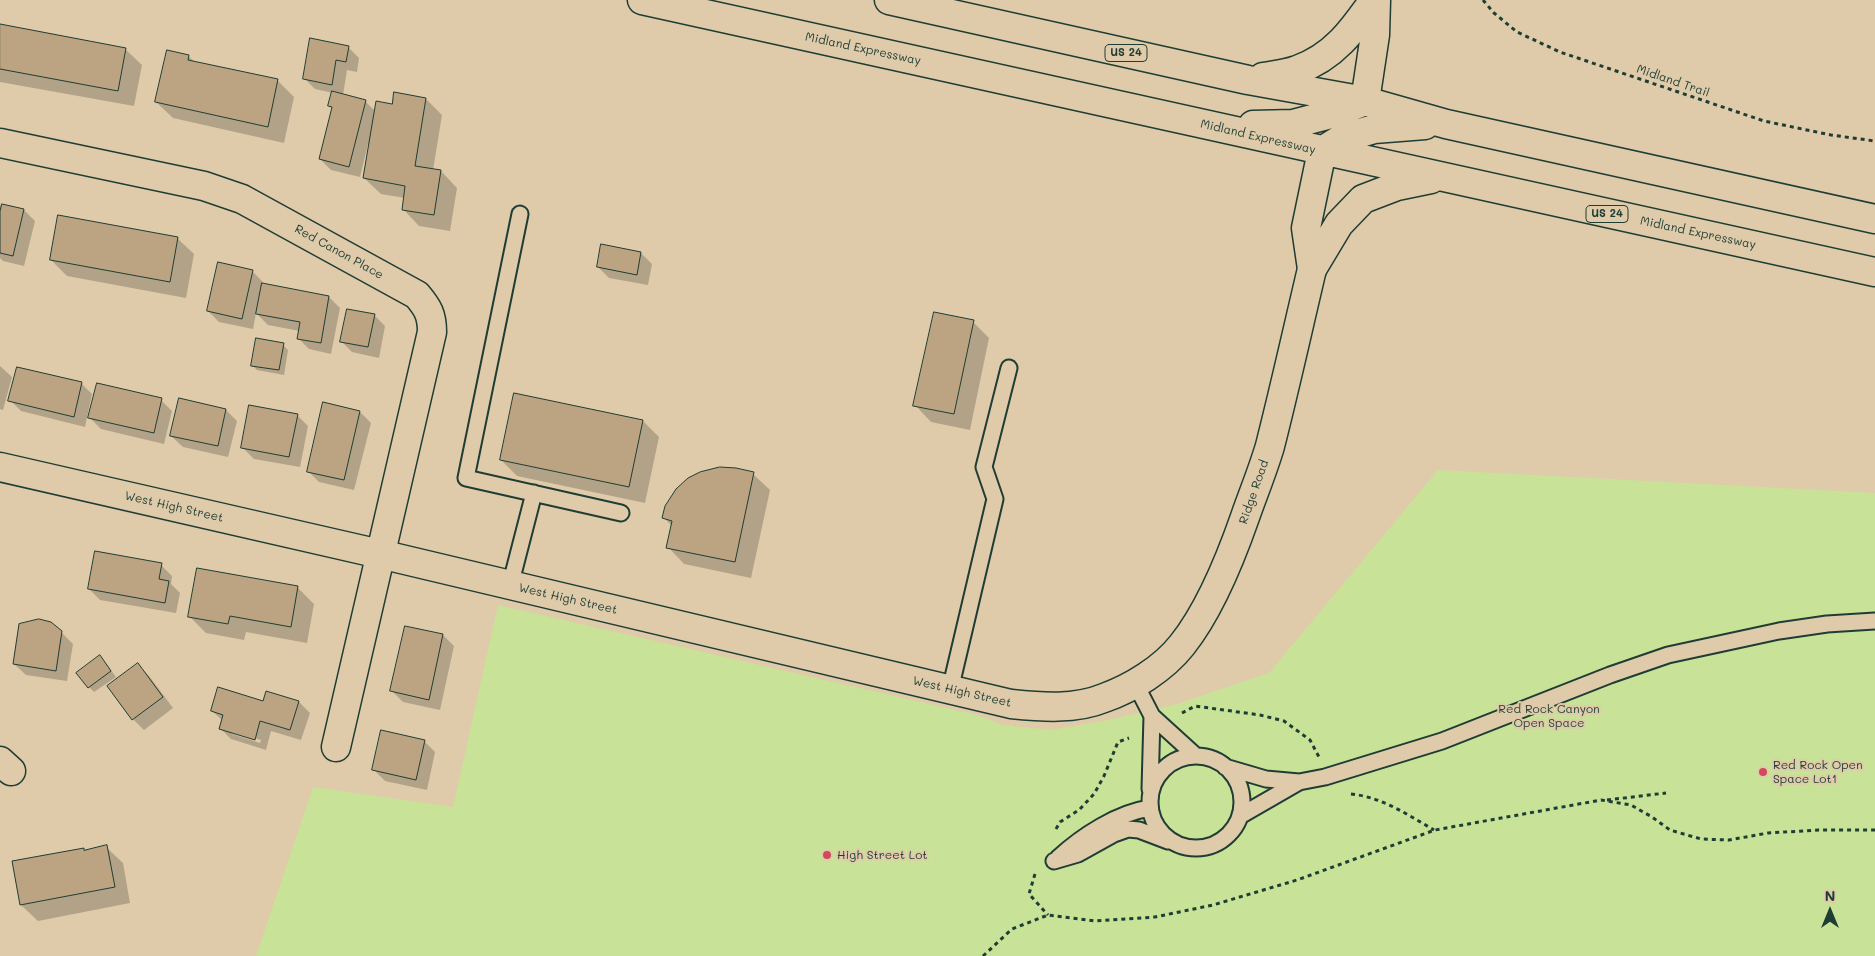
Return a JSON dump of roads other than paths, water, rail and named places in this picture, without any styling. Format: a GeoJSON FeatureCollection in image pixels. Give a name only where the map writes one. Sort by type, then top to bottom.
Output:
{"type":"FeatureCollection","features":[{"type":"Feature","properties":{"kind":"main road","name":"Midland Expressway"},"geometry":{"type":"LineString","coordinates":[[642,0],[1875,272]]}},
{"type":"Feature","properties":{"kind":"main road","name":"US 24"},"geometry":{"type":"LineString","coordinates":[[889,0],[1248,80],[1365,101],[1446,124],[1875,219]]}},
{"type":"Feature","properties":{"kind":"main road"},"geometry":{"type":"LineString","coordinates":[[1218,127],[1293,124],[1335,114],[1365,101],[1375,36],[1375,0]]}},
{"type":"Feature","properties":{"kind":"main road"},"geometry":{"type":"LineString","coordinates":[[1248,80],[1297,70],[1326,56],[1351,33],[1375,0]]}},
{"type":"Feature","properties":{"kind":"main road"},"geometry":{"type":"LineString","coordinates":[[1312,269],[1306,228],[1322,151],[1343,138],[1374,129],[1446,124]]}},
{"type":"Feature","properties":{"kind":"main road","name":"Red Canon Place"},"geometry":{"type":"LineString","coordinates":[[0,143],[204,186],[242,199],[417,295],[426,305],[432,318],[432,332],[336,747]]}},
{"type":"Feature","properties":{"kind":"main road"},"geometry":{"type":"LineString","coordinates":[[1312,269],[1339,224],[1363,199],[1397,186],[1439,177]]}},
{"type":"Feature","properties":{"kind":"main road","name":"Ridge Road"},"geometry":{"type":"LineString","coordinates":[[1135,683],[1159,666],[1181,646],[1199,619],[1229,561],[1269,448],[1312,269]]}},
{"type":"Feature","properties":{"kind":"main road","name":"West High Street"},"geometry":{"type":"LineString","coordinates":[[0,467],[380,554],[1011,704],[1045,707],[1076,705],[1103,699],[1135,683]]}},
{"type":"Feature","properties":{"kind":"lane"},"geometry":{"type":"LineString","coordinates":[[520,214],[466,478],[621,513]]}},
{"type":"Feature","properties":{"kind":"lane"},"geometry":{"type":"LineString","coordinates":[[950,690],[995,499],[984,467],[1009,368]]}},
{"type":"Feature","properties":{"kind":"lane"},"geometry":{"type":"LineString","coordinates":[[510,586],[534,493]]}},
{"type":"Feature","properties":{"kind":"lane"},"geometry":{"type":"LineString","coordinates":[[1150,792],[1160,773],[1170,764],[1185,757],[1196,756],[1212,759],[1225,766],[1266,778],[1299,782],[1325,777],[1442,742],[1610,675],[1668,655],[1779,631],[1827,624],[1875,621]]}},
{"type":"Feature","properties":{"kind":"lane"},"geometry":{"type":"LineString","coordinates":[[1135,683],[1152,716],[1196,756]]}},
{"type":"Feature","properties":{"kind":"lane"},"geometry":{"type":"LineString","coordinates":[[1152,716],[1150,808],[1152,818],[1162,834],[1178,846]]}},
{"type":"Feature","properties":{"kind":"lane"},"geometry":{"type":"LineString","coordinates":[[1150,808],[1135,810],[1078,840],[1054,861],[1078,854],[1114,834],[1128,829],[1139,830],[1178,846],[1190,848],[1210,847],[1224,840],[1231,833],[1240,816],[1242,800],[1240,787],[1234,776],[1225,766]]}},
{"type":"Feature","properties":{"kind":"lane"},"geometry":{"type":"LineString","coordinates":[[1240,816],[1299,782]]}},
{"type":"Feature","properties":{"kind":"place","name":"Red Rock Open Space Lot1"},"geometry":{"type":"Point","coordinates":[1763,772]}},
{"type":"Feature","properties":{"kind":"place","name":"High Street Lot"},"geometry":{"type":"Point","coordinates":[827,855]}},
{"type":"Feature","properties":{"kind":"park label","name":"Red Rock Canyon Open Space"},"geometry":{"type":"Point","coordinates":[1549,716]}}]}
